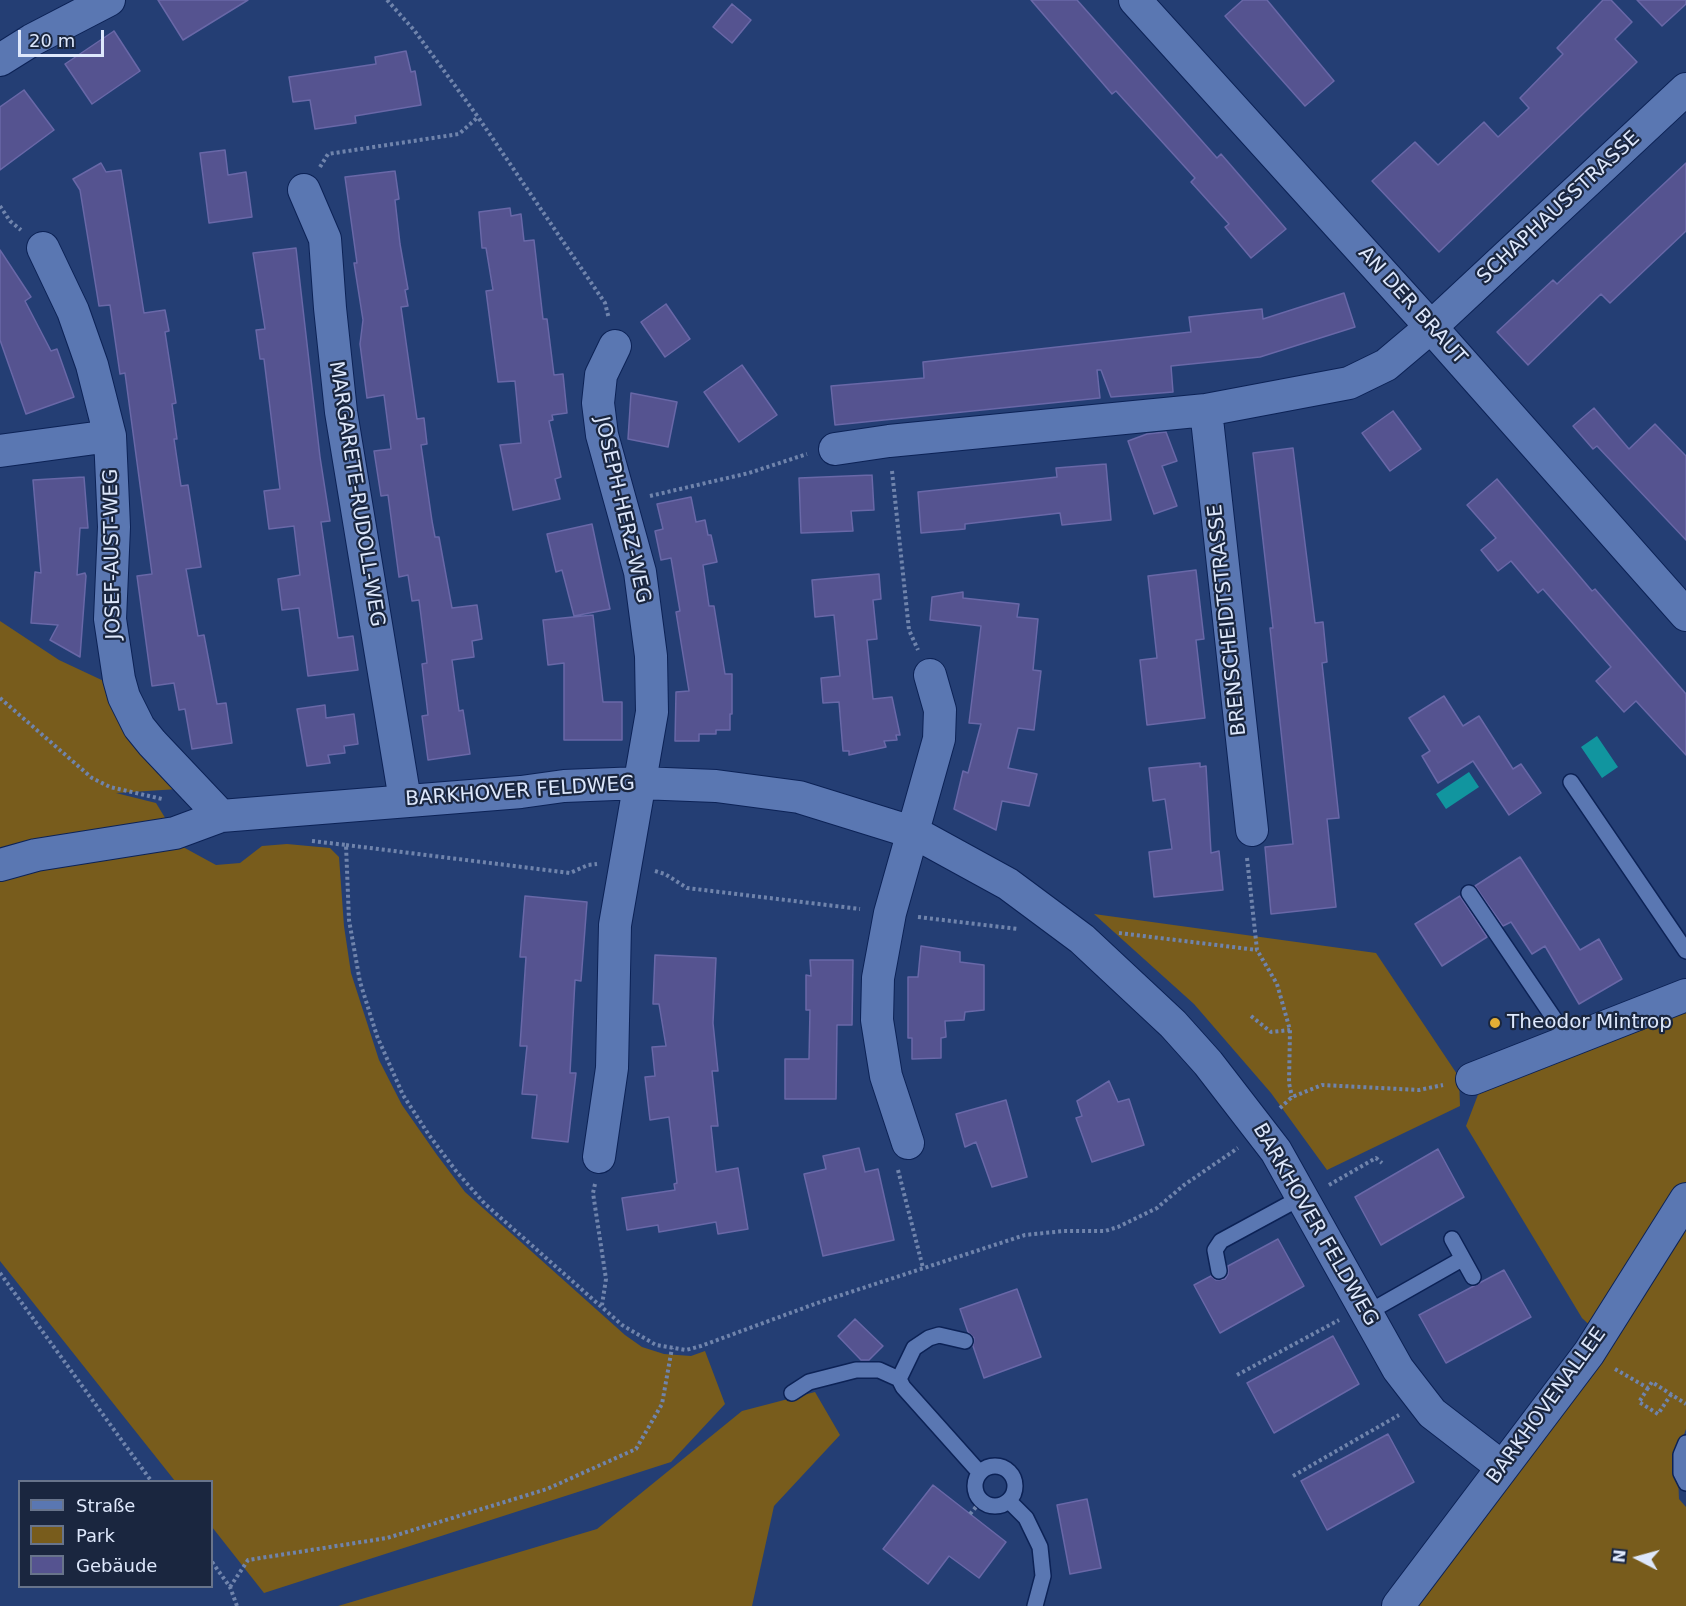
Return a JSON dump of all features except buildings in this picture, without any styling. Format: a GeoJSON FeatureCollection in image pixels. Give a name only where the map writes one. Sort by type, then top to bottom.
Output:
{"type":"FeatureCollection","features":[{"type":"Feature","properties":{"kind":"street"},"geometry":{"type":"LineString","coordinates":[[0,60],[32,40],[109,0]]}},
{"type":"Feature","properties":{"kind":"street","name":"AN DER BRAUT"},"geometry":{"type":"LineString","coordinates":[[1135,0],[1431,327],[1686,615]]}},
{"type":"Feature","properties":{"kind":"street","name":"SCHAPHAUSSTRASSE"},"geometry":{"type":"LineString","coordinates":[[1431,327],[1686,89]]}},
{"type":"Feature","properties":{"kind":"street","name":"MARGARETE-RUDOLL-WEG"},"geometry":{"type":"LineString","coordinates":[[304,190],[325,238],[341,412],[405,800]]}},
{"type":"Feature","properties":{"kind":"street","name":"JOSEF-AUST-WEG"},"geometry":{"type":"LineString","coordinates":[[43,248],[73,311],[92,365],[110,436],[114,527],[110,619],[119,679],[139,727],[174,768],[221,816]]}},
{"type":"Feature","properties":{"kind":"street"},"geometry":{"type":"LineString","coordinates":[[835,449],[889,441],[1206,410],[1349,383],[1386,365],[1431,327]]}},
{"type":"Feature","properties":{"kind":"street","name":"JOSEPH-HERZ-WEG"},"geometry":{"type":"LineString","coordinates":[[599,1157],[612,1068],[615,925],[652,712],[651,656],[640,572],[602,435],[598,403],[602,375],[615,346]]}},
{"type":"Feature","properties":{"kind":"street","name":"BRENSCHEIDTSTRASSE"},"geometry":{"type":"LineString","coordinates":[[1206,410],[1252,830]]}},
{"type":"Feature","properties":{"kind":"street"},"geometry":{"type":"LineString","coordinates":[[0,451],[110,436]]}},
{"type":"Feature","properties":{"kind":"street"},"geometry":{"type":"LineString","coordinates":[[908,1143],[886,1076],[877,1020],[878,978],[890,913],[904,861],[915,833],[939,739],[940,710],[930,675]]}},
{"type":"Feature","properties":{"kind":"street","name":"BARKHOVER FELDWEG"},"geometry":{"type":"LineString","coordinates":[[0,865],[36,855],[175,833],[221,816],[521,792],[564,786],[640,783],[716,786],[799,797],[915,833],[1008,884],[1082,939],[1173,1024],[1260,1129],[1303,1198],[1398,1369],[1418,1396],[1443,1423],[1503,1467]]}},
{"type":"Feature","properties":{"kind":"street"},"geometry":{"type":"LineString","coordinates":[[1472,1079],[1686,995]]}},
{"type":"Feature","properties":{"kind":"street","name":"BARKHOVENALLEE"},"geometry":{"type":"LineString","coordinates":[[1398,1606],[1589,1353],[1686,1199]]}},
{"type":"Feature","properties":{"kind":"lane"},"geometry":{"type":"LineString","coordinates":[[1571,782],[1686,951]]}},
{"type":"Feature","properties":{"kind":"lane"},"geometry":{"type":"LineString","coordinates":[[1469,893],[1570,1042]]}},
{"type":"Feature","properties":{"kind":"lane"},"geometry":{"type":"LineString","coordinates":[[1220,1271],[1215,1250],[1221,1241],[1303,1198]]}},
{"type":"Feature","properties":{"kind":"lane"},"geometry":{"type":"LineString","coordinates":[[1452,1239],[1473,1277]]}},
{"type":"Feature","properties":{"kind":"lane"},"geometry":{"type":"LineString","coordinates":[[1365,1310],[1462,1259]]}},
{"type":"Feature","properties":{"kind":"lane"},"geometry":{"type":"LineString","coordinates":[[899,1379],[914,1348],[929,1338],[939,1335],[964,1341]]}},
{"type":"Feature","properties":{"kind":"lane"},"geometry":{"type":"LineString","coordinates":[[792,1393],[809,1382],[856,1370],[879,1370],[899,1379],[903,1387],[979,1472]]}},
{"type":"Feature","properties":{"kind":"lane"},"geometry":{"type":"LineString","coordinates":[[1686,1443],[1681,1455],[1681,1473],[1686,1483]]}},
{"type":"Feature","properties":{"kind":"lane"},"geometry":{"type":"LineString","coordinates":[[988,1466],[1006,1469],[1013,1476],[1016,1486],[1009,1501],[997,1507],[981,1500],[975,1491],[975,1479],[979,1472],[988,1466]]}},
{"type":"Feature","properties":{"kind":"lane"},"geometry":{"type":"LineString","coordinates":[[1009,1501],[1026,1518],[1040,1547],[1043,1576],[1035,1606]]}},
{"type":"Feature","properties":{"kind":"path"},"geometry":{"type":"LineString","coordinates":[[387,0],[414,30],[478,117],[605,303],[615,346]]}},
{"type":"Feature","properties":{"kind":"path"},"geometry":{"type":"LineString","coordinates":[[304,190],[328,154],[459,134],[478,117]]}},
{"type":"Feature","properties":{"kind":"path"},"geometry":{"type":"LineString","coordinates":[[889,441],[909,630],[930,675]]}},
{"type":"Feature","properties":{"kind":"path"},"geometry":{"type":"LineString","coordinates":[[620,503],[749,473],[800,455],[835,449]]}},
{"type":"Feature","properties":{"kind":"path"},"geometry":{"type":"LineString","coordinates":[[0,698],[92,778],[110,787],[168,800]]}},
{"type":"Feature","properties":{"kind":"path"},"geometry":{"type":"LineString","coordinates":[[1252,830],[1244,838],[1257,950],[1277,984],[1290,1030],[1289,1083],[1292,1097]]}},
{"type":"Feature","properties":{"kind":"path"},"geometry":{"type":"LineString","coordinates":[[307,840],[570,873],[594,864],[665,874],[687,888],[1019,929]]}},
{"type":"Feature","properties":{"kind":"path"},"geometry":{"type":"LineString","coordinates":[[346,845],[349,920],[360,982],[377,1036],[404,1095],[456,1171],[485,1204],[579,1288],[602,1305],[622,1326],[656,1345],[686,1350],[701,1346],[820,1302],[1025,1235],[1064,1231],[1105,1231],[1118,1227],[1157,1208],[1184,1185],[1241,1145],[1292,1097],[1322,1085],[1419,1090],[1439,1086]]}},
{"type":"Feature","properties":{"kind":"path"},"geometry":{"type":"LineString","coordinates":[[1127,933],[1257,950]]}},
{"type":"Feature","properties":{"kind":"path"},"geometry":{"type":"LineString","coordinates":[[1251,1016],[1271,1032],[1290,1030]]}},
{"type":"Feature","properties":{"kind":"path"},"geometry":{"type":"LineString","coordinates":[[908,1143],[898,1169],[923,1268]]}},
{"type":"Feature","properties":{"kind":"path"},"geometry":{"type":"LineString","coordinates":[[599,1157],[593,1192],[605,1264],[602,1305]]}},
{"type":"Feature","properties":{"kind":"path"},"geometry":{"type":"LineString","coordinates":[[1303,1198],[1376,1158],[1382,1163]]}},
{"type":"Feature","properties":{"kind":"path"},"geometry":{"type":"LineString","coordinates":[[0,1273],[151,1480]]}},
{"type":"Feature","properties":{"kind":"path"},"geometry":{"type":"LineString","coordinates":[[1237,1375],[1365,1310]]}},
{"type":"Feature","properties":{"kind":"path"},"geometry":{"type":"LineString","coordinates":[[230,1587],[248,1560],[387,1538],[547,1489],[636,1449],[662,1404],[672,1348]]}},
{"type":"Feature","properties":{"kind":"path"},"geometry":{"type":"LineString","coordinates":[[1634,1380],[1648,1388]]}},
{"type":"Feature","properties":{"kind":"path"},"geometry":{"type":"LineString","coordinates":[[1672,1394],[1659,1414],[1639,1402],[1652,1382],[1672,1394],[1686,1404]]}},
{"type":"Feature","properties":{"kind":"path"},"geometry":{"type":"LineString","coordinates":[[1293,1476],[1397,1417],[1418,1396]]}},
{"type":"Feature","properties":{"kind":"path"},"geometry":{"type":"LineString","coordinates":[[970,1514],[981,1500]]}},
{"type":"Feature","properties":{"kind":"path"},"geometry":{"type":"LineString","coordinates":[[213,1563],[230,1587],[237,1606]]}},
{"type":"Feature","properties":{"kind":"green space"},"geometry":{"type":"Polygon","coordinates":[[[0,621],[59,660],[108,683],[178,789],[116,793],[156,803],[183,847],[216,865],[240,863],[262,846],[287,844],[330,848],[339,857],[344,926],[351,973],[379,1060],[402,1105],[437,1155],[465,1192],[625,1335],[642,1347],[664,1354],[691,1356],[705,1351],[725,1404],[671,1462],[264,1593],[213,1528],[213,1480],[174,1480],[0,1261],[0,621]]]}},
{"type":"Feature","properties":{"kind":"green space"},"geometry":{"type":"Polygon","coordinates":[[[1094,914],[1376,953],[1459,1077],[1460,1106],[1327,1170],[1271,1093],[1194,1004],[1094,914]]]}},
{"type":"Feature","properties":{"kind":"green space"},"geometry":{"type":"Polygon","coordinates":[[[1686,999],[1686,1429],[1677,1454],[1679,1499],[1686,1507],[1686,1606],[1404,1606],[1599,1334],[1582,1318],[1466,1126],[1484,1079],[1686,999]]]}},
{"type":"Feature","properties":{"kind":"green space"},"geometry":{"type":"Polygon","coordinates":[[[815,1392],[840,1435],[774,1506],[752,1606],[338,1606],[597,1529],[742,1411],[815,1392]]]}},
{"type":"Feature","properties":{"kind":"shaded area"},"geometry":{"type":"Polygon","coordinates":[[[1597,736],[1618,767],[1602,778],[1581,747],[1597,736]]]}},
{"type":"Feature","properties":{"kind":"shaded area"},"geometry":{"type":"Polygon","coordinates":[[[1469,772],[1479,787],[1446,809],[1436,794],[1469,772]]]}},
{"type":"Feature","properties":{"kind":"place","name":"Theodor Mintrop"},"geometry":{"type":"Point","coordinates":[1495,1023]}}]}
